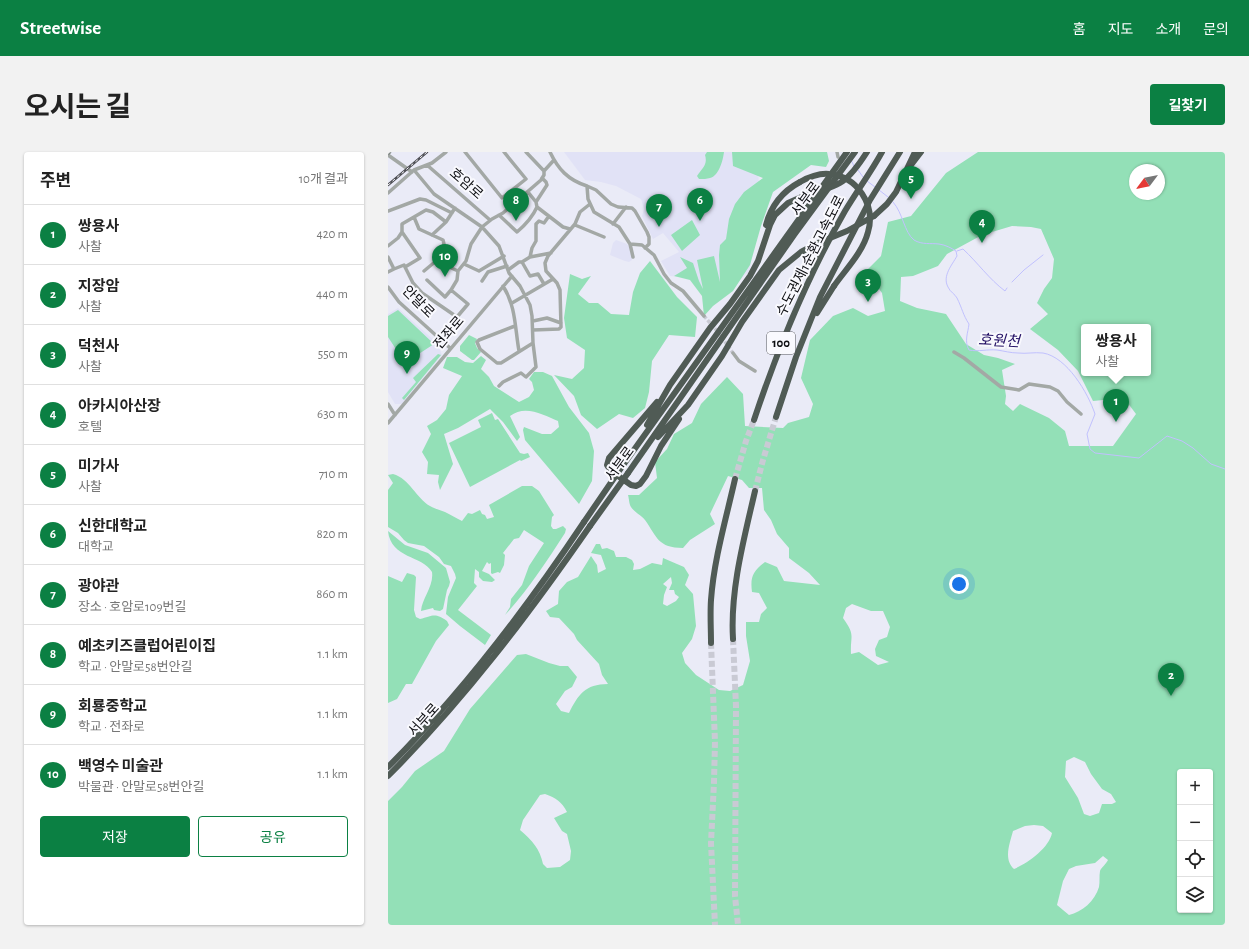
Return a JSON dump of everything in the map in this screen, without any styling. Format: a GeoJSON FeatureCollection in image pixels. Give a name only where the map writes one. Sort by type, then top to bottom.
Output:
{"type":"FeatureCollection","features":[{"type":"Feature","properties":{"kind":"highway","name":"서부로"},"geometry":{"type":"LineString","coordinates":[[388,767],[446,703],[502,637],[538,590],[621,468],[847,152]]}},
{"type":"Feature","properties":{"kind":"highway","name":"서부로"},"geometry":{"type":"LineString","coordinates":[[388,776],[436,725],[488,665],[543,593],[794,235],[855,152]]}},
{"type":"Feature","properties":{"kind":"highway"},"geometry":{"type":"LineString","coordinates":[[867,152],[850,176],[838,185],[806,194],[788,203],[775,215],[770,225],[758,261],[750,276],[644,419],[609,458],[607,465],[610,469],[631,485],[635,486],[640,484],[646,476],[664,442],[722,356],[742,322],[778,272],[795,256],[874,216],[888,204],[896,192],[915,152]]}},
{"type":"Feature","properties":{"kind":"highway","name":"수도권제1순환고속도로"},"geometry":{"type":"LineString","coordinates":[[776,417],[808,326],[830,278],[870,200],[900,152]]}},
{"type":"Feature","properties":{"kind":"highway"},"geometry":{"type":"LineString","coordinates":[[912,161],[921,152]]}},
{"type":"Feature","properties":{"kind":"highway","name":"수도권제1순환고속도로"},"geometry":{"type":"LineString","coordinates":[[754,420],[783,338],[814,270],[845,211],[882,153]]}},
{"type":"Feature","properties":{"kind":"highway"},"geometry":{"type":"LineString","coordinates":[[761,251],[768,221],[774,206],[785,192],[800,182],[819,175],[829,174],[840,176],[856,186],[863,194],[868,206],[870,220],[866,238],[860,250],[808,326]]}},
{"type":"Feature","properties":{"kind":"highway"},"geometry":{"type":"LineString","coordinates":[[639,444],[645,428],[670,384]]}},
{"type":"Feature","properties":{"kind":"highway"},"geometry":{"type":"LineString","coordinates":[[643,452],[688,405]]}},
{"type":"Feature","properties":{"kind":"highway"},"geometry":{"type":"LineString","coordinates":[[711,643],[711,601],[718,555],[735,479]]}},
{"type":"Feature","properties":{"kind":"highway"},"geometry":{"type":"LineString","coordinates":[[733,640],[733,608],[755,491]]}},
{"type":"Feature","properties":{"kind":"street","name":"호암로"},"geometry":{"type":"LineString","coordinates":[[388,193],[413,171],[436,161],[446,152]]}},
{"type":"Feature","properties":{"kind":"street"},"geometry":{"type":"LineString","coordinates":[[465,152],[502,198],[526,180],[504,152]]}},
{"type":"Feature","properties":{"kind":"street"},"geometry":{"type":"LineString","coordinates":[[526,152],[544,172]]}},
{"type":"Feature","properties":{"kind":"street"},"geometry":{"type":"LineString","coordinates":[[550,152],[562,171],[578,183],[596,190],[611,204],[632,208],[635,211],[647,232],[650,241],[645,248]]}},
{"type":"Feature","properties":{"kind":"street"},"geometry":{"type":"LineString","coordinates":[[837,152],[838,157]]}},
{"type":"Feature","properties":{"kind":"street"},"geometry":{"type":"LineString","coordinates":[[388,153],[413,171],[434,194],[482,227],[499,246],[504,256],[507,268],[526,296],[531,310],[536,367],[526,377],[522,373],[503,382],[499,386]]}},
{"type":"Feature","properties":{"kind":"street"},"geometry":{"type":"LineString","coordinates":[[427,280],[445,298],[457,280],[458,271],[464,264],[471,244],[482,227],[490,220],[499,216],[528,192],[542,178],[544,172],[554,160]]}},
{"type":"Feature","properties":{"kind":"street","name":"호암로"},"geometry":{"type":"LineString","coordinates":[[427,165],[490,220]]}},
{"type":"Feature","properties":{"kind":"street"},"geometry":{"type":"LineString","coordinates":[[536,202],[547,185],[542,178]]}},
{"type":"Feature","properties":{"kind":"street"},"geometry":{"type":"LineString","coordinates":[[587,186],[586,192],[594,212],[622,230],[630,244],[633,257]]}},
{"type":"Feature","properties":{"kind":"street"},"geometry":{"type":"LineString","coordinates":[[528,192],[536,202],[537,207],[563,227],[570,230]]}},
{"type":"Feature","properties":{"kind":"street"},"geometry":{"type":"LineString","coordinates":[[388,211],[420,199],[426,200],[452,213]]}},
{"type":"Feature","properties":{"kind":"street"},"geometry":{"type":"LineString","coordinates":[[533,330],[559,329],[561,323],[560,290],[557,283],[545,267],[546,259],[575,225],[580,212],[590,204]]}},
{"type":"Feature","properties":{"kind":"street"},"geometry":{"type":"LineString","coordinates":[[499,216],[517,232],[537,207]]}},
{"type":"Feature","properties":{"kind":"street"},"geometry":{"type":"LineString","coordinates":[[613,224],[626,207]]}},
{"type":"Feature","properties":{"kind":"street"},"geometry":{"type":"LineString","coordinates":[[432,235],[446,222],[455,208]]}},
{"type":"Feature","properties":{"kind":"street"},"geometry":{"type":"LineString","coordinates":[[388,246],[398,238],[402,232],[402,224],[426,210],[433,212],[446,222]]}},
{"type":"Feature","properties":{"kind":"street"},"geometry":{"type":"LineString","coordinates":[[530,257],[532,248],[536,241],[536,224],[539,221],[544,223],[549,216]]}},
{"type":"Feature","properties":{"kind":"street"},"geometry":{"type":"LineString","coordinates":[[414,217],[419,229],[443,240],[444,244],[442,250],[445,264]]}},
{"type":"Feature","properties":{"kind":"street"},"geometry":{"type":"LineString","coordinates":[[575,225],[604,237]]}},
{"type":"Feature","properties":{"kind":"street"},"geometry":{"type":"LineString","coordinates":[[388,272],[404,265],[405,267],[420,258],[402,232]]}},
{"type":"Feature","properties":{"kind":"street"},"geometry":{"type":"LineString","coordinates":[[630,244],[642,245],[654,255],[664,274],[671,283],[683,291],[704,316]]}},
{"type":"Feature","properties":{"kind":"street"},"geometry":{"type":"LineString","coordinates":[[482,281],[488,272],[507,268],[530,257],[551,253]]}},
{"type":"Feature","properties":{"kind":"street"},"geometry":{"type":"LineString","coordinates":[[464,264],[479,271],[504,256]]}},
{"type":"Feature","properties":{"kind":"street"},"geometry":{"type":"LineString","coordinates":[[388,257],[394,269]]}},
{"type":"Feature","properties":{"kind":"street"},"geometry":{"type":"LineString","coordinates":[[424,271],[436,262],[445,264],[458,271]]}},
{"type":"Feature","properties":{"kind":"street"},"geometry":{"type":"LineString","coordinates":[[522,262],[530,276],[538,274],[544,284]]}},
{"type":"Feature","properties":{"kind":"street"},"geometry":{"type":"LineString","coordinates":[[405,267],[413,283],[422,293],[457,317],[468,304],[451,290]]}},
{"type":"Feature","properties":{"kind":"street","name":"전좌로"},"geometry":{"type":"LineString","coordinates":[[388,423],[512,276]]}},
{"type":"Feature","properties":{"kind":"street"},"geometry":{"type":"LineString","coordinates":[[512,303],[553,279]]}},
{"type":"Feature","properties":{"kind":"street","name":"안말로"},"geometry":{"type":"LineString","coordinates":[[388,286],[399,302],[450,348]]}},
{"type":"Feature","properties":{"kind":"street"},"geometry":{"type":"LineString","coordinates":[[503,286],[512,303],[519,351]]}},
{"type":"Feature","properties":{"kind":"street"},"geometry":{"type":"LineString","coordinates":[[532,320],[547,318],[561,323]]}},
{"type":"Feature","properties":{"kind":"street"},"geometry":{"type":"LineString","coordinates":[[515,326],[483,338],[477,342],[480,349],[497,363],[533,343]]}},
{"type":"Feature","properties":{"kind":"street"},"geometry":{"type":"LineString","coordinates":[[954,352],[1001,386],[1019,390],[1029,384],[1050,387],[1058,391],[1066,402],[1082,414]]}},
{"type":"Feature","properties":{"kind":"street"},"geometry":{"type":"LineString","coordinates":[[733,353],[739,361],[755,370]]}},
{"type":"Feature","properties":{"kind":"street"},"geometry":{"type":"LineString","coordinates":[[388,404],[395,415]]}},
{"type":"Feature","properties":{"kind":"shaded area"},"geometry":{"type":"Polygon","coordinates":[[[564,152],[734,152],[733,161],[758,174],[760,191],[752,243],[750,270],[738,282],[705,299],[691,278],[670,276],[661,261],[679,252],[663,233],[653,239],[642,216],[644,209],[641,199],[616,186],[585,180],[564,152]]]}},
{"type":"Feature","properties":{"kind":"shaded area"},"geometry":{"type":"Polygon","coordinates":[[[616,240],[629,246],[632,260],[629,262],[610,255],[613,243],[616,240]]]}},
{"type":"Feature","properties":{"kind":"shaded area"},"geometry":{"type":"Polygon","coordinates":[[[398,308],[437,343],[442,355],[402,404],[395,404],[388,392],[388,314],[398,308]]]}},
{"type":"Feature","properties":{"kind":"green space"},"geometry":{"type":"Polygon","coordinates":[[[707,152],[724,152],[722,163],[713,177],[708,179],[699,179],[697,176],[705,164],[705,155],[707,152]]]}},
{"type":"Feature","properties":{"kind":"green space"},"geometry":{"type":"Polygon","coordinates":[[[732,152],[827,152],[829,161],[826,167],[811,165],[773,192],[761,226],[750,265],[733,291],[713,306],[704,316],[702,296],[690,280],[674,276],[687,268],[680,257],[693,263],[703,289],[697,260],[714,256],[720,282],[720,245],[726,239],[729,219],[735,204],[744,192],[763,178],[733,166],[732,152]]]}},
{"type":"Feature","properties":{"kind":"green space"},"geometry":{"type":"Polygon","coordinates":[[[978,152],[1225,152],[1225,925],[388,925],[388,801],[415,771],[444,751],[470,709],[517,655],[526,654],[549,663],[560,666],[568,666],[577,677],[572,687],[565,691],[556,704],[561,711],[569,713],[579,696],[588,688],[608,684],[602,675],[599,664],[577,640],[574,634],[559,618],[550,617],[546,611],[558,604],[559,591],[567,582],[578,577],[591,556],[597,565],[598,573],[606,569],[601,555],[591,553],[596,544],[600,544],[602,549],[607,548],[614,551],[616,557],[626,557],[632,560],[634,564],[633,570],[640,569],[652,563],[662,565],[663,558],[684,567],[689,575],[685,585],[693,594],[696,626],[692,639],[682,653],[685,663],[696,675],[719,690],[730,691],[743,685],[750,661],[746,636],[746,622],[759,622],[761,614],[767,608],[759,593],[752,592],[752,578],[755,571],[765,562],[777,567],[784,581],[820,585],[809,573],[789,558],[789,548],[777,534],[771,520],[764,510],[762,488],[749,488],[742,480],[728,476],[710,514],[715,524],[690,540],[683,548],[663,544],[645,520],[631,507],[628,495],[639,495],[657,478],[655,462],[667,449],[674,434],[692,423],[701,404],[727,377],[743,394],[745,426],[783,428],[788,423],[809,417],[813,404],[801,378],[810,340],[833,316],[853,308],[868,316],[885,311],[882,293],[866,271],[881,256],[888,222],[911,216],[946,173],[978,152]],[[1012,226],[982,235],[947,254],[938,266],[913,276],[901,277],[900,301],[917,308],[946,314],[966,344],[984,355],[1015,364],[1002,370],[1006,396],[1005,404],[1013,411],[1020,404],[1049,418],[1065,431],[1069,446],[1113,446],[1136,414],[1124,398],[1093,401],[1078,371],[1058,350],[1030,329],[1048,314],[1037,303],[1044,289],[1052,278],[1054,259],[1041,229],[1012,226]],[[671,577],[663,584],[667,587],[663,604],[667,606],[676,601],[679,597],[675,594],[674,590],[669,590],[672,583],[671,577]],[[852,604],[846,608],[843,618],[850,629],[852,636],[851,654],[859,652],[878,665],[889,662],[876,656],[875,649],[879,640],[887,637],[890,627],[883,611],[871,611],[852,604]],[[1074,757],[1066,761],[1065,777],[1078,798],[1084,814],[1090,816],[1099,813],[1102,804],[1112,804],[1116,802],[1111,794],[1102,789],[1091,774],[1085,762],[1074,757]],[[545,794],[540,795],[523,820],[520,830],[535,845],[543,864],[547,868],[560,867],[570,860],[571,851],[567,834],[562,831],[554,818],[567,812],[558,801],[545,794]],[[1025,826],[1013,831],[1009,846],[1009,861],[1014,869],[1037,854],[1047,844],[1052,833],[1043,826],[1025,826]],[[1103,856],[1095,863],[1076,866],[1069,869],[1063,881],[1057,905],[1069,915],[1083,909],[1097,892],[1099,887],[1100,871],[1108,860],[1103,856]]]}},
{"type":"Feature","properties":{"kind":"green space"},"geometry":{"type":"Polygon","coordinates":[[[692,220],[700,235],[682,251],[671,235],[692,220]]]}},
{"type":"Feature","properties":{"kind":"green space"},"geometry":{"type":"Polygon","coordinates":[[[650,261],[677,297],[697,317],[695,337],[669,335],[652,361],[649,392],[645,408],[633,418],[619,414],[597,429],[581,415],[574,396],[554,375],[572,379],[584,368],[585,350],[567,338],[564,318],[570,274],[582,279],[591,276],[578,294],[589,303],[598,303],[611,314],[629,315],[633,292],[640,273],[650,261]]]}},
{"type":"Feature","properties":{"kind":"green space"},"geometry":{"type":"Polygon","coordinates":[[[398,310],[434,344],[405,363],[388,337],[388,316],[398,310]]]}},
{"type":"Feature","properties":{"kind":"green space"},"geometry":{"type":"Polygon","coordinates":[[[469,335],[477,339],[475,343],[481,352],[474,360],[460,351],[460,346],[469,335]]]}},
{"type":"Feature","properties":{"kind":"green space"},"geometry":{"type":"Polygon","coordinates":[[[438,354],[441,355],[404,400],[402,398],[416,382],[413,378],[438,354]]]}},
{"type":"Feature","properties":{"kind":"green space"},"geometry":{"type":"Polygon","coordinates":[[[481,356],[486,360],[481,369],[489,377],[494,386],[519,402],[529,397],[534,390],[532,382],[529,379],[534,372],[543,372],[552,376],[569,407],[589,433],[594,451],[592,481],[579,504],[525,440],[523,430],[524,427],[542,434],[551,434],[559,427],[558,421],[534,412],[522,411],[510,416],[520,437],[517,441],[503,422],[490,409],[458,428],[444,434],[453,464],[440,490],[438,482],[439,475],[427,474],[428,462],[422,452],[431,434],[427,426],[437,420],[446,409],[449,395],[462,376],[443,368],[447,357],[457,357],[465,362],[473,363],[481,356]]]}},
{"type":"Feature","properties":{"kind":"green space"},"geometry":{"type":"Polygon","coordinates":[[[492,413],[495,420],[498,419],[520,453],[528,453],[530,457],[521,461],[520,460],[470,487],[449,443],[481,427],[478,420],[492,413]]]}},
{"type":"Feature","properties":{"kind":"green space"},"geometry":{"type":"Polygon","coordinates":[[[393,474],[404,480],[425,503],[462,521],[468,513],[472,514],[480,510],[487,519],[494,517],[489,505],[522,486],[532,486],[539,491],[554,515],[552,517],[551,526],[553,529],[563,526],[566,529],[565,533],[537,575],[522,596],[505,615],[510,607],[511,599],[522,585],[529,566],[544,543],[524,530],[519,538],[514,539],[503,553],[505,555],[504,565],[500,573],[498,572],[492,574],[491,563],[489,564],[487,562],[482,571],[489,574],[495,580],[492,582],[483,581],[479,577],[479,572],[475,569],[474,583],[477,586],[458,610],[491,635],[485,645],[446,614],[448,597],[456,578],[451,566],[444,564],[439,557],[424,546],[408,543],[398,533],[388,527],[388,490],[393,483],[388,475],[393,474]]]}},
{"type":"Feature","properties":{"kind":"green space"},"geometry":{"type":"Polygon","coordinates":[[[388,531],[405,545],[428,553],[446,568],[450,582],[443,609],[440,611],[434,610],[433,608],[421,611],[423,601],[430,587],[432,572],[421,562],[407,556],[395,547],[390,540],[388,531]]]}},
{"type":"Feature","properties":{"kind":"green space"},"geometry":{"type":"Polygon","coordinates":[[[407,573],[416,577],[414,610],[416,617],[420,619],[431,616],[439,616],[447,621],[449,625],[436,641],[412,684],[406,684],[397,699],[388,703],[388,576],[402,582],[407,573]]]}},
{"type":"Feature","properties":{"kind":"waterway","name":"호원천"},"geometry":{"type":"LineString","coordinates":[[851,160],[854,166]]}},
{"type":"Feature","properties":{"kind":"waterway","name":"호원천"},"geometry":{"type":"LineString","coordinates":[[858,170],[863,177]]}},
{"type":"Feature","properties":{"kind":"waterway","name":"호원천"},"geometry":{"type":"LineString","coordinates":[[867,181],[875,187]]}},
{"type":"Feature","properties":{"kind":"waterway","name":"호원천"},"geometry":{"type":"LineString","coordinates":[[879,190],[888,197]]}},
{"type":"Feature","properties":{"kind":"waterway","name":"호원천"},"geometry":{"type":"LineString","coordinates":[[893,202],[899,211],[908,232],[914,240],[923,243],[942,244],[956,251],[957,256],[948,271],[946,283],[957,298],[969,324],[967,340],[969,350],[1043,353],[1060,361],[1075,377],[1087,396],[1095,414],[1087,434],[1090,449],[1095,453],[1139,458],[1167,436],[1182,441],[1193,448],[1211,464],[1225,469]]}},
{"type":"Feature","properties":{"kind":"waterway"},"geometry":{"type":"LineString","coordinates":[[957,251],[963,249],[999,286],[1005,291],[1007,288]]}},
{"type":"Feature","properties":{"kind":"waterway"},"geometry":{"type":"LineString","coordinates":[[1012,282],[1043,255]]}},
{"type":"Feature","properties":{"kind":"tunnel"},"geometry":{"type":"LineString","coordinates":[[704,316],[733,353]]}},
{"type":"Feature","properties":{"kind":"tunnel"},"geometry":{"type":"LineString","coordinates":[[755,491],[776,417]]}},
{"type":"Feature","properties":{"kind":"tunnel"},"geometry":{"type":"LineString","coordinates":[[735,479],[754,420]]}},
{"type":"Feature","properties":{"kind":"tunnel"},"geometry":{"type":"LineString","coordinates":[[733,639],[736,706],[735,896],[738,925]]}},
{"type":"Feature","properties":{"kind":"tunnel"},"geometry":{"type":"LineString","coordinates":[[711,643],[715,742],[711,843],[715,925]]}},
{"type":"Feature","properties":{"kind":"railway"},"geometry":{"type":"LineString","coordinates":[[388,185],[427,152]]}},
{"type":"Feature","properties":{"kind":"place","name":"미가사"},"geometry":{"type":"Point","coordinates":[911,199]}},
{"type":"Feature","properties":{"kind":"place","name":"예초키즈클럽어린이집"},"geometry":{"type":"Point","coordinates":[516,221]}},
{"type":"Feature","properties":{"kind":"place","name":"신한대학교"},"geometry":{"type":"Point","coordinates":[700,221]}},
{"type":"Feature","properties":{"kind":"place","name":"광야관"},"geometry":{"type":"Point","coordinates":[659,227]}},
{"type":"Feature","properties":{"kind":"place","name":"아카시아산장"},"geometry":{"type":"Point","coordinates":[982,243]}},
{"type":"Feature","properties":{"kind":"place","name":"백영수 미술관"},"geometry":{"type":"Point","coordinates":[445,277]}},
{"type":"Feature","properties":{"kind":"place","name":"덕천사"},"geometry":{"type":"Point","coordinates":[868,302]}},
{"type":"Feature","properties":{"kind":"place","name":"회룡중학교"},"geometry":{"type":"Point","coordinates":[407,374]}},
{"type":"Feature","properties":{"kind":"place","name":"쌍용사"},"geometry":{"type":"Point","coordinates":[1116,422]}},
{"type":"Feature","properties":{"kind":"place","name":"지장암"},"geometry":{"type":"Point","coordinates":[1171,696]}}]}
